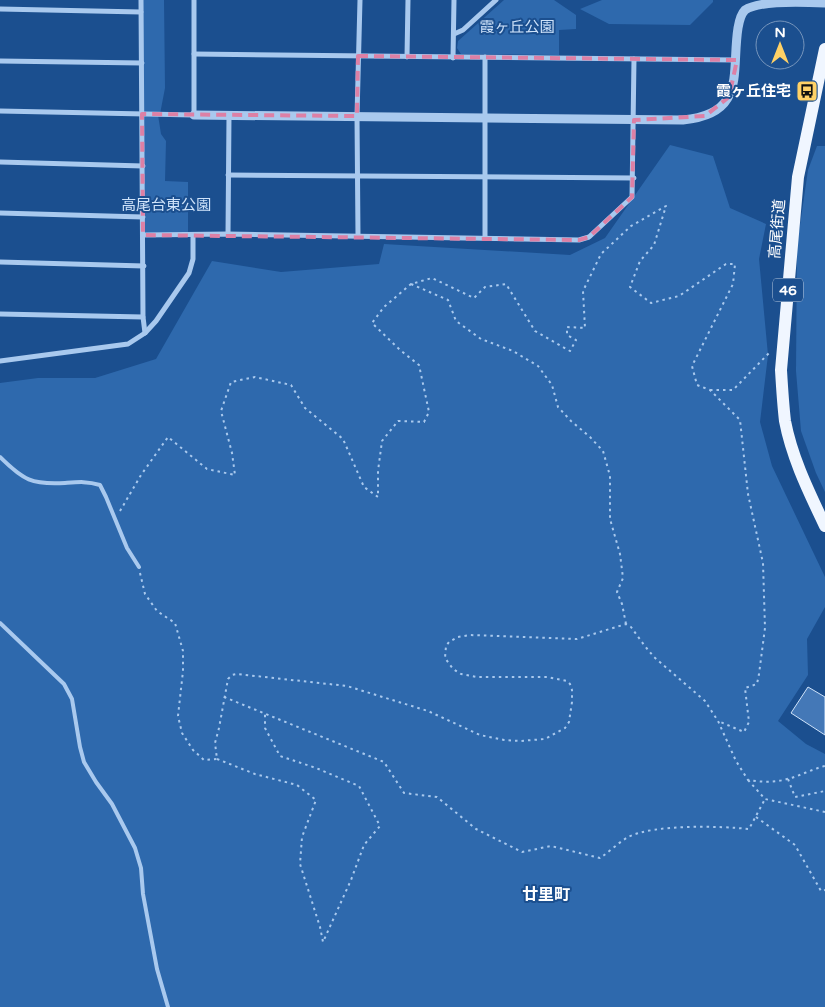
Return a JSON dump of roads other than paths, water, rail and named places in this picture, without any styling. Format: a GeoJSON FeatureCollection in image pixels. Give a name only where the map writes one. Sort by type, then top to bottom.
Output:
{"type":"FeatureCollection","features":[{"type":"Feature","properties":{"kind":"main road","name":"高尾街道"},"geometry":{"type":"LineString","coordinates":[[825,50],[798,177],[782,370],[782,397],[790,439],[800,472],[825,526]]}},
{"type":"Feature","properties":{"kind":"street"},"geometry":{"type":"LineString","coordinates":[[141,0],[143,317],[145,333]]}},
{"type":"Feature","properties":{"kind":"street"},"geometry":{"type":"LineString","coordinates":[[194,0],[194,115]]}},
{"type":"Feature","properties":{"kind":"street"},"geometry":{"type":"LineString","coordinates":[[358,236],[357,116],[360,0]]}},
{"type":"Feature","properties":{"kind":"street"},"geometry":{"type":"LineString","coordinates":[[407,57],[408,0]]}},
{"type":"Feature","properties":{"kind":"street"},"geometry":{"type":"LineString","coordinates":[[453,58],[454,0]]}},
{"type":"Feature","properties":{"kind":"street"},"geometry":{"type":"LineString","coordinates":[[454,34],[463,30],[496,0]]}},
{"type":"Feature","properties":{"kind":"street"},"geometry":{"type":"LineString","coordinates":[[0,111],[228,116],[683,120],[705,116],[721,106],[729,97],[735,81],[737,34],[744,11],[758,3],[825,3]]}},
{"type":"Feature","properties":{"kind":"street"},"geometry":{"type":"LineString","coordinates":[[0,9],[141,12]]}},
{"type":"Feature","properties":{"kind":"street"},"geometry":{"type":"LineString","coordinates":[[194,54],[737,60]]}},
{"type":"Feature","properties":{"kind":"street"},"geometry":{"type":"LineString","coordinates":[[485,57],[485,238]]}},
{"type":"Feature","properties":{"kind":"street"},"geometry":{"type":"LineString","coordinates":[[143,235],[193,236],[228,234],[579,240],[588,236],[632,197],[634,178],[634,59]]}},
{"type":"Feature","properties":{"kind":"street"},"geometry":{"type":"LineString","coordinates":[[0,61],[142,63]]}},
{"type":"Feature","properties":{"kind":"street"},"geometry":{"type":"LineString","coordinates":[[228,116],[228,234]]}},
{"type":"Feature","properties":{"kind":"street"},"geometry":{"type":"LineString","coordinates":[[0,162],[143,166]]}},
{"type":"Feature","properties":{"kind":"street"},"geometry":{"type":"LineString","coordinates":[[228,175],[634,178]]}},
{"type":"Feature","properties":{"kind":"street"},"geometry":{"type":"LineString","coordinates":[[0,213],[143,217]]}},
{"type":"Feature","properties":{"kind":"street"},"geometry":{"type":"LineString","coordinates":[[0,361],[128,344],[145,333],[156,321],[189,273],[193,259],[193,236]]}},
{"type":"Feature","properties":{"kind":"street"},"geometry":{"type":"LineString","coordinates":[[0,262],[144,266]]}},
{"type":"Feature","properties":{"kind":"street"},"geometry":{"type":"LineString","coordinates":[[0,314],[143,317]]}},
{"type":"Feature","properties":{"kind":"lane"},"geometry":{"type":"LineString","coordinates":[[0,457],[19,474],[34,482],[62,483],[87,481],[100,485],[127,548],[139,567]]}},
{"type":"Feature","properties":{"kind":"lane"},"geometry":{"type":"LineString","coordinates":[[0,624],[64,684],[72,699],[84,762],[112,804],[135,848],[141,868],[143,894],[157,969],[168,1007]]}},
{"type":"Feature","properties":{"kind":"place","name":"霞ヶ丘住宅"},"geometry":{"type":"Point","coordinates":[807,91]}},
{"type":"Feature","properties":{"kind":"district","name":"廿里町"},"geometry":{"type":"Point","coordinates":[546,894]}},
{"type":"Feature","properties":{"kind":"park label","name":"霞ヶ丘公園"},"geometry":{"type":"Point","coordinates":[517,27]}},
{"type":"Feature","properties":{"kind":"park label","name":"高尾台東公園"},"geometry":{"type":"Point","coordinates":[166,205]}}]}
